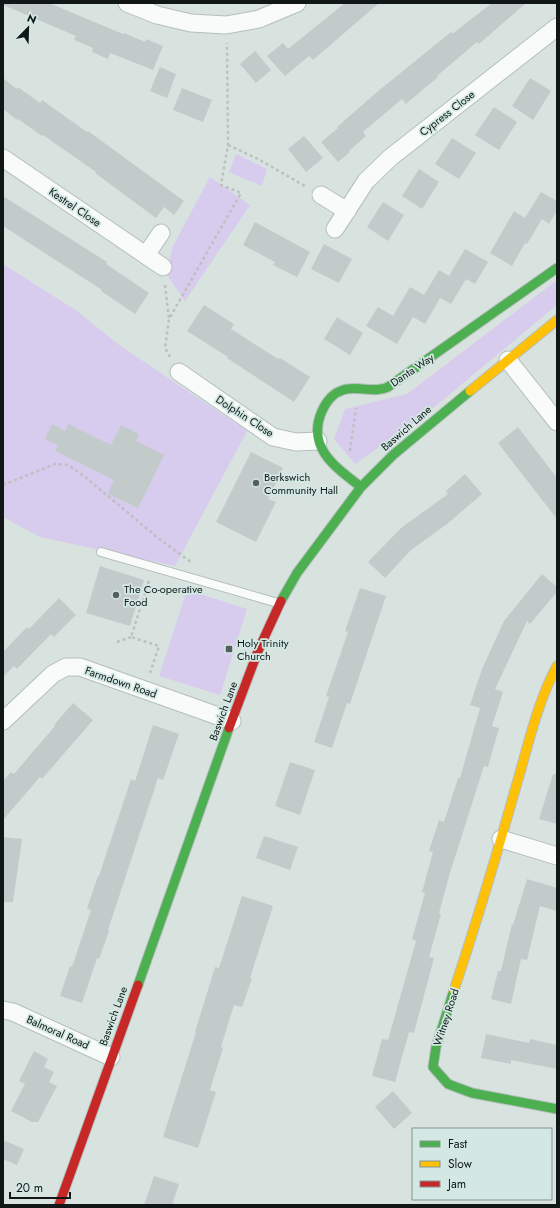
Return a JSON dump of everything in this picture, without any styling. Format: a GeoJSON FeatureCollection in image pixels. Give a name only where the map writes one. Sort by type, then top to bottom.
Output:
{"type":"FeatureCollection","features":[{"type":"Feature","properties":{"kind":"street"},"geometry":{"type":"LineString","coordinates":[[128,3],[157,16],[191,23],[226,25],[259,19],[297,3]]}},
{"type":"Feature","properties":{"kind":"street","name":"Cypress Close"},"geometry":{"type":"LineString","coordinates":[[335,229],[366,181],[391,157],[557,27]]}},
{"type":"Feature","properties":{"kind":"street","name":"Kestrel Close"},"geometry":{"type":"LineString","coordinates":[[3,158],[163,267]]}},
{"type":"Feature","properties":{"kind":"street"},"geometry":{"type":"LineString","coordinates":[[321,195],[347,210]]}},
{"type":"Feature","properties":{"kind":"street"},"geometry":{"type":"LineString","coordinates":[[146,255],[161,233]]}},
{"type":"Feature","properties":{"kind":"street","name":"Danta Way"},"geometry":{"type":"LineString","coordinates":[[361,487],[333,465],[324,454],[318,441],[316,431],[318,422],[323,408],[331,397],[343,390],[359,388],[374,390],[385,389],[557,268]]}},
{"type":"Feature","properties":{"kind":"street","name":"Baswich Lane"},"geometry":{"type":"LineString","coordinates":[[59,1205],[232,720],[258,651],[279,604],[297,573],[361,487],[405,445],[557,320]]}},
{"type":"Feature","properties":{"kind":"street"},"geometry":{"type":"LineString","coordinates":[[508,360],[557,422]]}},
{"type":"Feature","properties":{"kind":"street","name":"Dolphin Close"},"geometry":{"type":"LineString","coordinates":[[180,372],[273,437],[296,442],[318,441]]}},
{"type":"Feature","properties":{"kind":"street","name":"Witney Road"},"geometry":{"type":"LineString","coordinates":[[557,666],[552,675],[536,718],[479,914],[436,1047],[433,1067],[448,1084],[472,1093],[557,1109]]}},
{"type":"Feature","properties":{"kind":"street","name":"Farmdown Road"},"geometry":{"type":"LineString","coordinates":[[3,721],[53,674],[66,667],[80,667],[232,720]]}},
{"type":"Feature","properties":{"kind":"street"},"geometry":{"type":"LineString","coordinates":[[501,839],[557,856]]}},
{"type":"Feature","properties":{"kind":"street","name":"Balmoral Road"},"geometry":{"type":"LineString","coordinates":[[3,1010],[13,1012],[111,1057]]}},
{"type":"Feature","properties":{"kind":"lane"},"geometry":{"type":"LineString","coordinates":[[101,552],[279,604]]}},
{"type":"Feature","properties":{"kind":"path"},"geometry":{"type":"LineString","coordinates":[[169,319],[241,193],[221,185],[228,145],[226,25]]}},
{"type":"Feature","properties":{"kind":"path"},"geometry":{"type":"LineString","coordinates":[[228,145],[258,159],[321,195]]}},
{"type":"Feature","properties":{"kind":"path"},"geometry":{"type":"LineString","coordinates":[[163,267],[169,319],[165,348],[180,372]]}},
{"type":"Feature","properties":{"kind":"path"},"geometry":{"type":"LineString","coordinates":[[347,476],[359,388]]}},
{"type":"Feature","properties":{"kind":"path"},"geometry":{"type":"LineString","coordinates":[[3,485],[54,464],[68,465],[84,476],[158,538],[196,566]]}},
{"type":"Feature","properties":{"kind":"path"},"geometry":{"type":"LineString","coordinates":[[131,637],[153,567]]}},
{"type":"Feature","properties":{"kind":"path"},"geometry":{"type":"LineString","coordinates":[[118,642],[131,637],[159,646],[144,690]]}},
{"type":"Feature","properties":{"kind":"shaded area"},"geometry":{"type":"Polygon","coordinates":[[[236,154],[267,169],[262,186],[229,172],[236,154]]]}},
{"type":"Feature","properties":{"kind":"shaded area"},"geometry":{"type":"Polygon","coordinates":[[[210,177],[250,205],[185,301],[166,274],[173,246],[210,177]]]}},
{"type":"Feature","properties":{"kind":"shaded area"},"geometry":{"type":"Polygon","coordinates":[[[3,264],[77,311],[119,345],[247,431],[175,566],[40,537],[3,517],[3,264]]]}},
{"type":"Feature","properties":{"kind":"shaded area"},"geometry":{"type":"Polygon","coordinates":[[[557,280],[557,305],[420,419],[355,464],[334,439],[345,409],[407,394],[557,280]]]}},
{"type":"Feature","properties":{"kind":"shaded area"},"geometry":{"type":"Polygon","coordinates":[[[187,590],[247,609],[220,695],[159,676],[187,590]]]}},
{"type":"Feature","properties":{"kind":"building"},"geometry":{"type":"Polygon","coordinates":[[[3,3],[49,3],[123,34],[124,33],[145,42],[146,39],[163,46],[153,70],[110,53],[108,59],[92,52],[93,48],[74,40],[76,36],[3,5],[3,3]]]}},
{"type":"Feature","properties":{"kind":"building"},"geometry":{"type":"Polygon","coordinates":[[[345,3],[379,3],[313,60],[309,56],[285,76],[267,56],[283,43],[288,49],[345,3]]]}},
{"type":"Feature","properties":{"kind":"building"},"geometry":{"type":"Polygon","coordinates":[[[492,3],[526,3],[479,44],[477,42],[406,104],[402,99],[363,132],[366,136],[338,162],[321,142],[377,92],[451,32],[452,34],[492,3]]]}},
{"type":"Feature","properties":{"kind":"building"},"geometry":{"type":"Polygon","coordinates":[[[255,51],[271,70],[256,83],[240,64],[255,51]]]}},
{"type":"Feature","properties":{"kind":"building"},"geometry":{"type":"Polygon","coordinates":[[[160,67],[176,74],[167,98],[150,91],[160,67]]]}},
{"type":"Feature","properties":{"kind":"building"},"geometry":{"type":"Polygon","coordinates":[[[3,78],[17,89],[18,87],[40,103],[42,100],[87,132],[88,131],[184,201],[174,215],[164,207],[156,218],[95,173],[96,172],[43,135],[42,136],[18,119],[17,120],[3,109],[3,78]]]}},
{"type":"Feature","properties":{"kind":"building"},"geometry":{"type":"Polygon","coordinates":[[[530,78],[551,91],[533,120],[512,106],[530,78]]]}},
{"type":"Feature","properties":{"kind":"building"},"geometry":{"type":"Polygon","coordinates":[[[182,88],[212,100],[203,122],[173,110],[182,88]]]}},
{"type":"Feature","properties":{"kind":"building"},"geometry":{"type":"Polygon","coordinates":[[[494,107],[517,122],[499,150],[475,135],[494,107]]]}},
{"type":"Feature","properties":{"kind":"building"},"geometry":{"type":"Polygon","coordinates":[[[304,136],[323,158],[306,172],[288,149],[304,136]]]}},
{"type":"Feature","properties":{"kind":"building"},"geometry":{"type":"Polygon","coordinates":[[[452,138],[476,153],[459,179],[435,164],[452,138]]]}},
{"type":"Feature","properties":{"kind":"building"},"geometry":{"type":"Polygon","coordinates":[[[419,169],[439,182],[422,209],[402,196],[419,169]]]}},
{"type":"Feature","properties":{"kind":"building"},"geometry":{"type":"Polygon","coordinates":[[[541,192],[557,201],[557,211],[549,224],[542,219],[527,244],[525,243],[512,266],[490,253],[514,211],[525,218],[541,192]]]}},
{"type":"Feature","properties":{"kind":"building"},"geometry":{"type":"Polygon","coordinates":[[[3,196],[107,262],[106,264],[149,293],[135,314],[101,291],[102,290],[3,226],[3,196]]]}},
{"type":"Feature","properties":{"kind":"building"},"geometry":{"type":"Polygon","coordinates":[[[383,202],[404,215],[388,241],[367,227],[383,202]]]}},
{"type":"Feature","properties":{"kind":"building"},"geometry":{"type":"Polygon","coordinates":[[[255,222],[310,252],[297,277],[273,265],[275,262],[243,245],[255,222]]]}},
{"type":"Feature","properties":{"kind":"building"},"geometry":{"type":"Polygon","coordinates":[[[324,244],[352,259],[339,283],[311,269],[324,244]]]}},
{"type":"Feature","properties":{"kind":"building"},"geometry":{"type":"Polygon","coordinates":[[[465,249],[488,262],[475,284],[466,279],[451,304],[440,298],[425,324],[413,317],[397,344],[366,326],[378,307],[393,316],[410,287],[424,295],[439,270],[449,276],[465,249]]]}},
{"type":"Feature","properties":{"kind":"building"},"geometry":{"type":"Polygon","coordinates":[[[204,305],[234,324],[231,329],[278,359],[280,358],[310,377],[294,402],[187,331],[204,305]]]}},
{"type":"Feature","properties":{"kind":"building"},"geometry":{"type":"Polygon","coordinates":[[[337,317],[363,333],[350,355],[324,339],[337,317]]]}},
{"type":"Feature","properties":{"kind":"building"},"geometry":{"type":"Polygon","coordinates":[[[52,424],[65,431],[68,424],[111,445],[121,425],[139,434],[136,441],[164,455],[138,508],[108,494],[114,480],[55,451],[58,445],[45,439],[52,424]]]}},
{"type":"Feature","properties":{"kind":"building"},"geometry":{"type":"Polygon","coordinates":[[[518,427],[557,478],[557,519],[498,443],[518,427]]]}},
{"type":"Feature","properties":{"kind":"building","name":"Berkswich Community Hall"},"geometry":{"type":"Polygon","coordinates":[[[251,452],[283,468],[268,499],[276,502],[256,542],[216,522],[251,452]]]}},
{"type":"Feature","properties":{"kind":"building"},"geometry":{"type":"Polygon","coordinates":[[[465,474],[482,494],[447,524],[411,550],[385,578],[368,562],[401,528],[448,494],[446,491],[465,474]]]}},
{"type":"Feature","properties":{"kind":"building","name":"The Co-operative Food"},"geometry":{"type":"Polygon","coordinates":[[[100,566],[144,580],[130,626],[86,613],[100,566]]]}},
{"type":"Feature","properties":{"kind":"building"},"geometry":{"type":"Polygon","coordinates":[[[542,574],[557,587],[557,592],[530,624],[527,621],[495,689],[503,692],[492,726],[499,728],[488,767],[484,766],[450,873],[439,913],[441,914],[429,957],[434,958],[414,1033],[409,1032],[395,1082],[372,1076],[382,1039],[388,1040],[416,941],[412,939],[425,893],[422,892],[433,852],[429,851],[439,820],[444,822],[458,778],[460,778],[480,708],[470,705],[482,669],[504,621],[542,574]]]}},
{"type":"Feature","properties":{"kind":"building"},"geometry":{"type":"Polygon","coordinates":[[[360,588],[386,596],[350,704],[347,703],[332,748],[314,742],[329,697],[326,696],[348,632],[345,631],[360,588]]]}},
{"type":"Feature","properties":{"kind":"building"},"geometry":{"type":"Polygon","coordinates":[[[59,598],[76,615],[54,637],[51,634],[17,669],[14,666],[3,677],[3,652],[27,627],[29,629],[59,598]]]}},
{"type":"Feature","properties":{"kind":"building"},"geometry":{"type":"Polygon","coordinates":[[[73,703],[93,720],[42,779],[40,777],[3,820],[3,781],[11,772],[14,774],[73,703]]]}},
{"type":"Feature","properties":{"kind":"building"},"geometry":{"type":"Polygon","coordinates":[[[153,725],[179,734],[163,780],[158,778],[108,930],[109,931],[99,959],[97,958],[82,1003],[60,996],[70,966],[72,967],[91,910],[87,908],[131,779],[135,781],[153,725]]]}},
{"type":"Feature","properties":{"kind":"building"},"geometry":{"type":"Polygon","coordinates":[[[290,762],[315,770],[300,815],[275,806],[290,762]]]}},
{"type":"Feature","properties":{"kind":"building"},"geometry":{"type":"Polygon","coordinates":[[[553,774],[557,774],[557,824],[539,819],[553,774]]]}},
{"type":"Feature","properties":{"kind":"building"},"geometry":{"type":"Polygon","coordinates":[[[264,836],[298,847],[290,870],[256,858],[264,836]]]}},
{"type":"Feature","properties":{"kind":"building"},"geometry":{"type":"Polygon","coordinates":[[[3,837],[22,839],[13,902],[3,902],[3,837]]]}},
{"type":"Feature","properties":{"kind":"building"},"geometry":{"type":"Polygon","coordinates":[[[527,879],[557,888],[557,911],[540,906],[527,960],[521,959],[511,1004],[491,999],[498,971],[501,971],[512,924],[513,925],[527,879]]]}},
{"type":"Feature","properties":{"kind":"building"},"geometry":{"type":"Polygon","coordinates":[[[242,896],[273,906],[242,1007],[234,1005],[210,1090],[216,1092],[198,1148],[163,1137],[215,967],[219,968],[242,896]]]}},
{"type":"Feature","properties":{"kind":"building"},"geometry":{"type":"Polygon","coordinates":[[[486,1034],[529,1043],[530,1039],[557,1045],[557,1069],[511,1060],[511,1064],[481,1058],[486,1034]]]}},
{"type":"Feature","properties":{"kind":"building"},"geometry":{"type":"Polygon","coordinates":[[[34,1051],[48,1059],[44,1067],[54,1072],[49,1082],[57,1086],[38,1122],[32,1122],[11,1111],[25,1084],[19,1081],[34,1051]]]}},
{"type":"Feature","properties":{"kind":"building"},"geometry":{"type":"Polygon","coordinates":[[[393,1091],[412,1113],[394,1129],[375,1107],[393,1091]]]}},
{"type":"Feature","properties":{"kind":"building"},"geometry":{"type":"Polygon","coordinates":[[[3,1140],[24,1149],[17,1165],[3,1159],[3,1140]]]}},
{"type":"Feature","properties":{"kind":"building"},"geometry":{"type":"Polygon","coordinates":[[[154,1176],[179,1184],[172,1205],[144,1205],[154,1176]]]}},
{"type":"Feature","properties":{"kind":"traffic: fast"},"geometry":{"type":"LineString","coordinates":[[361,487],[333,464],[320,446],[318,424],[322,411],[330,398],[339,391],[343,390],[354,388],[377,390],[388,387],[557,268]]}},
{"type":"Feature","properties":{"kind":"traffic: fast"},"geometry":{"type":"LineString","coordinates":[[281,601],[297,573],[361,487],[393,455],[470,391]]}},
{"type":"Feature","properties":{"kind":"traffic: fast"},"geometry":{"type":"LineString","coordinates":[[138,985],[229,728]]}},
{"type":"Feature","properties":{"kind":"traffic: fast"},"geometry":{"type":"LineString","coordinates":[[454,990],[436,1047],[433,1067],[448,1084],[472,1093],[557,1109]]}},
{"type":"Feature","properties":{"kind":"traffic: slow"},"geometry":{"type":"LineString","coordinates":[[470,391],[557,320]]}},
{"type":"Feature","properties":{"kind":"traffic: slow"},"geometry":{"type":"LineString","coordinates":[[454,990],[493,865],[533,726],[544,695],[557,666]]}},
{"type":"Feature","properties":{"kind":"traffic: jam"},"geometry":{"type":"LineString","coordinates":[[229,728],[258,651],[281,601]]}},
{"type":"Feature","properties":{"kind":"traffic: jam"},"geometry":{"type":"LineString","coordinates":[[59,1205],[138,985]]}},
{"type":"Feature","properties":{"kind":"place","name":"Berkswich Community Hall"},"geometry":{"type":"Point","coordinates":[256,483]}},
{"type":"Feature","properties":{"kind":"place","name":"The Co-operative Food"},"geometry":{"type":"Point","coordinates":[116,595]}},
{"type":"Feature","properties":{"kind":"place","name":"Holy Trinity Church"},"geometry":{"type":"Point","coordinates":[229,649]}}]}
